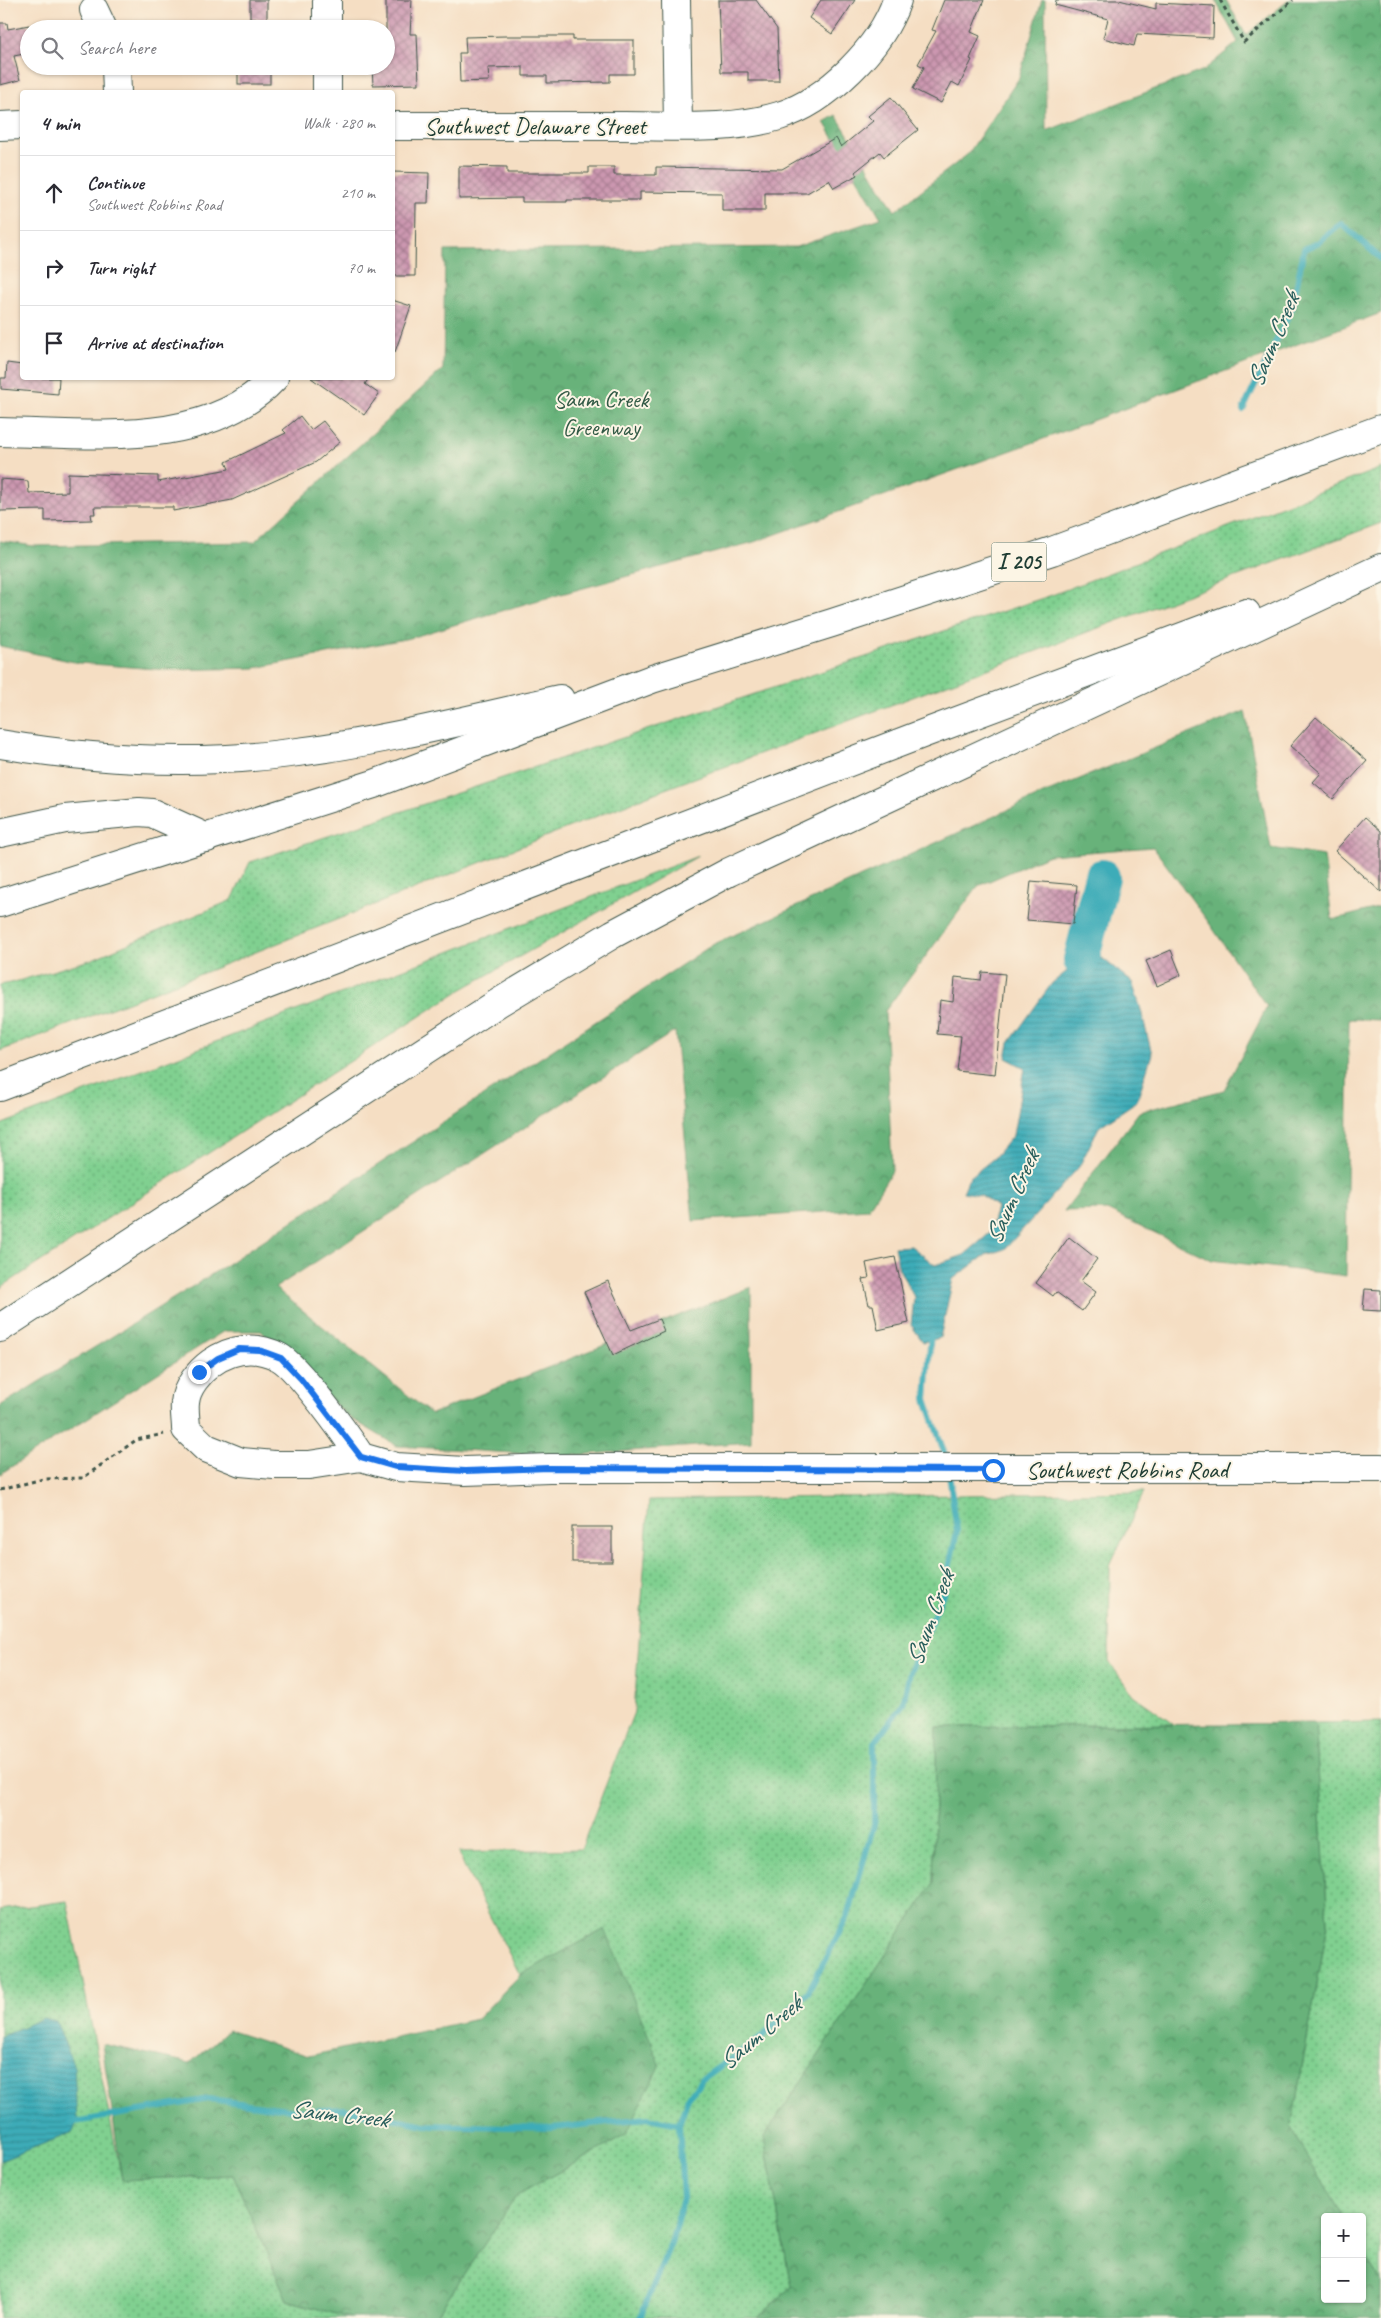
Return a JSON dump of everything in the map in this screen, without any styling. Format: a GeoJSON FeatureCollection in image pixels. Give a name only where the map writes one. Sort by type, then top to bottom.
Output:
{"type":"FeatureCollection","features":[{"type":"Feature","properties":{"kind":"main road"},"geometry":{"type":"LineString","coordinates":[[327,0],[327,20]]}},
{"type":"Feature","properties":{"kind":"main road"},"geometry":{"type":"LineString","coordinates":[[676,0],[678,126]]}},
{"type":"Feature","properties":{"kind":"main road","name":"Southwest Delaware Street"},"geometry":{"type":"LineString","coordinates":[[395,126],[678,126],[741,124],[780,116],[821,96],[863,58],[894,10],[897,0]]}},
{"type":"Feature","properties":{"kind":"main road"},"geometry":{"type":"LineString","coordinates":[[116,75],[117,90]]}},
{"type":"Feature","properties":{"kind":"main road"},"geometry":{"type":"LineString","coordinates":[[327,75],[327,90]]}},
{"type":"Feature","properties":{"kind":"main road"},"geometry":{"type":"LineString","coordinates":[[0,126],[20,125]]}},
{"type":"Feature","properties":{"kind":"main road"},"geometry":{"type":"LineString","coordinates":[[0,432],[144,433],[169,430],[224,413],[248,400],[272,380]]}},
{"type":"Feature","properties":{"kind":"main road","name":"I 205"},"geometry":{"type":"LineString","coordinates":[[652,679],[832,623],[1052,551],[1381,429]]}},
{"type":"Feature","properties":{"kind":"main road"},"geometry":{"type":"LineString","coordinates":[[0,1088],[916,736],[1381,563]]}},
{"type":"Feature","properties":{"kind":"main road"},"geometry":{"type":"LineString","coordinates":[[0,1328],[490,1008],[613,934],[729,872],[1381,568]]}},
{"type":"Feature","properties":{"kind":"main road"},"geometry":{"type":"LineString","coordinates":[[0,744],[66,755],[134,760],[215,759],[288,754],[364,742],[652,679]]}},
{"type":"Feature","properties":{"kind":"main road"},"geometry":{"type":"LineString","coordinates":[[0,903],[374,784],[652,679]]}},
{"type":"Feature","properties":{"kind":"main road"},"geometry":{"type":"LineString","coordinates":[[0,833],[65,819],[139,812],[152,813],[206,838]]}},
{"type":"Feature","properties":{"kind":"main road"},"geometry":{"type":"LineString","coordinates":[[186,1429],[184,1401],[199,1372],[218,1358],[239,1349],[259,1350],[281,1358],[288,1365],[344,1432],[361,1457]]}},
{"type":"Feature","properties":{"kind":"main road","name":"Southwest Robbins Road"},"geometry":{"type":"LineString","coordinates":[[186,1429],[206,1448],[242,1462],[274,1465],[309,1465],[361,1457],[396,1467],[465,1471],[549,1468],[912,1470],[1381,1468]]}},
{"type":"Feature","properties":{"kind":"path"},"geometry":{"type":"LineString","coordinates":[[1220,0],[1244,42],[1293,0]]}},
{"type":"Feature","properties":{"kind":"path"},"geometry":{"type":"LineString","coordinates":[[0,1490],[43,1479],[83,1478],[136,1440],[186,1429]]}},
{"type":"Feature","properties":{"kind":"green space","name":"Saum Creek Greenway"},"geometry":{"type":"Polygon","coordinates":[[[1042,0],[1045,0],[1046,131],[1204,70],[1238,42],[1215,0],[1226,0],[1246,35],[1289,0],[1381,0],[1381,313],[1046,438],[754,542],[528,603],[410,638],[255,668],[168,670],[79,663],[0,646],[0,541],[34,546],[254,542],[443,369],[445,251],[796,247],[881,218],[824,122],[836,115],[895,211],[968,154],[1019,78],[1042,0]]]}},
{"type":"Feature","properties":{"kind":"green space"},"geometry":{"type":"Polygon","coordinates":[[[1381,468],[1381,523],[665,789],[198,975],[0,1051],[0,985],[90,960],[232,900],[250,862],[1052,595],[1381,468]]]}},
{"type":"Feature","properties":{"kind":"green space"},"geometry":{"type":"Polygon","coordinates":[[[1245,711],[1271,848],[1324,856],[1332,920],[1381,907],[1381,1020],[1349,1019],[1346,1276],[1212,1260],[1107,1210],[1064,1211],[1139,1112],[1224,1090],[1267,1007],[1209,923],[1153,847],[1049,855],[978,886],[885,1011],[892,1171],[868,1209],[693,1221],[675,1031],[275,1288],[431,1414],[751,1287],[751,1442],[562,1456],[397,1446],[347,1416],[261,1331],[224,1331],[0,1474],[0,1406],[203,1280],[712,945],[1043,794],[1245,711]]]}},
{"type":"Feature","properties":{"kind":"green space"},"geometry":{"type":"Polygon","coordinates":[[[698,856],[459,991],[0,1288],[0,1125],[698,856]]]}},
{"type":"Feature","properties":{"kind":"green space"},"geometry":{"type":"Polygon","coordinates":[[[1144,1492],[1110,1565],[1109,1662],[1133,1695],[1174,1724],[937,1727],[933,1884],[764,2137],[791,2287],[757,2318],[435,2318],[517,2195],[626,2135],[605,1929],[520,1975],[463,1864],[459,1852],[581,1849],[634,1712],[649,1500],[1144,1492]]]}},
{"type":"Feature","properties":{"kind":"green space"},"geometry":{"type":"Polygon","coordinates":[[[1381,1722],[1381,2282],[1366,2257],[1366,2213],[1341,2213],[1291,2128],[1328,1923],[1315,1723],[1381,1722]]]}},
{"type":"Feature","properties":{"kind":"green space"},"geometry":{"type":"Polygon","coordinates":[[[1315,1723],[1328,1923],[1291,2128],[1341,2213],[1321,2213],[1321,2303],[1366,2303],[1366,2257],[1381,2282],[1381,2318],[757,2318],[791,2287],[764,2137],[933,1884],[937,1727],[1315,1723]]]}},
{"type":"Feature","properties":{"kind":"green space"},"geometry":{"type":"Polygon","coordinates":[[[67,1901],[122,2180],[233,2175],[287,2300],[350,2318],[0,2318],[0,2161],[73,2132],[6,2033],[0,2037],[0,1910],[67,1901]]]}},
{"type":"Feature","properties":{"kind":"green space"},"geometry":{"type":"Polygon","coordinates":[[[605,1929],[660,2064],[626,2135],[517,2195],[435,2318],[350,2318],[287,2300],[233,2175],[122,2180],[102,2044],[190,2063],[228,2030],[309,2056],[477,2019],[520,1975],[605,1929]]]}},
{"type":"Feature","properties":{"kind":"water"},"geometry":{"type":"Polygon","coordinates":[[[1096,953],[1132,982],[1140,1006],[1152,1054],[1137,1101],[1099,1127],[1079,1167],[1005,1249],[986,1255],[953,1279],[940,1338],[923,1342],[911,1325],[914,1297],[899,1269],[894,1247],[911,1246],[935,1265],[964,1255],[990,1233],[997,1207],[981,1195],[963,1192],[969,1178],[994,1158],[1013,1135],[1025,1068],[1006,1058],[1009,1043],[1052,983],[1081,960],[1096,953]]]}},
{"type":"Feature","properties":{"kind":"water"},"geometry":{"type":"Polygon","coordinates":[[[43,2018],[56,2021],[74,2067],[77,2122],[73,2132],[0,2161],[0,2037],[43,2018]]]}},
{"type":"Feature","properties":{"kind":"building"},"geometry":{"type":"Polygon","coordinates":[[[250,0],[267,0],[267,19],[250,19],[250,0]]]}},
{"type":"Feature","properties":{"kind":"building"},"geometry":{"type":"Polygon","coordinates":[[[386,0],[412,0],[410,34],[417,34],[419,84],[373,85],[372,75],[395,75],[395,20],[386,20],[386,0]]]}},
{"type":"Feature","properties":{"kind":"building"},"geometry":{"type":"Polygon","coordinates":[[[718,0],[756,0],[777,29],[779,81],[748,81],[748,72],[721,72],[718,0]]]}},
{"type":"Feature","properties":{"kind":"building"},"geometry":{"type":"Polygon","coordinates":[[[821,0],[855,0],[832,34],[809,18],[821,0]]]}},
{"type":"Feature","properties":{"kind":"building"},"geometry":{"type":"Polygon","coordinates":[[[944,0],[984,0],[971,32],[980,36],[970,59],[972,60],[959,86],[952,82],[941,103],[913,89],[924,67],[918,64],[936,31],[932,30],[944,0]]]}},
{"type":"Feature","properties":{"kind":"building"},"geometry":{"type":"Polygon","coordinates":[[[1056,0],[1119,0],[1156,9],[1156,3],[1214,6],[1213,38],[1137,34],[1134,46],[1103,38],[1108,19],[1055,5],[1056,0]]]}},
{"type":"Feature","properties":{"kind":"building"},"geometry":{"type":"Polygon","coordinates":[[[0,23],[7,23],[8,29],[20,27],[20,55],[14,56],[20,80],[0,85],[0,23]]]}},
{"type":"Feature","properties":{"kind":"building"},"geometry":{"type":"Polygon","coordinates":[[[573,36],[573,40],[634,40],[634,74],[610,74],[610,82],[547,83],[547,76],[523,76],[523,67],[488,68],[489,81],[460,82],[459,53],[466,53],[465,37],[573,36]]]}},
{"type":"Feature","properties":{"kind":"building"},"geometry":{"type":"Polygon","coordinates":[[[238,75],[270,75],[270,84],[238,84],[238,75]]]}},
{"type":"Feature","properties":{"kind":"building"},"geometry":{"type":"Polygon","coordinates":[[[891,97],[918,130],[884,157],[880,152],[855,172],[857,175],[834,188],[829,180],[807,193],[765,193],[765,211],[722,211],[722,193],[640,192],[640,200],[567,200],[567,202],[522,202],[522,198],[459,199],[459,166],[507,167],[507,173],[589,173],[589,167],[614,167],[614,175],[656,175],[656,167],[782,169],[836,138],[841,147],[873,121],[868,116],[891,97]]]}},
{"type":"Feature","properties":{"kind":"building"},"geometry":{"type":"Polygon","coordinates":[[[395,172],[429,173],[428,203],[416,203],[415,276],[395,276],[395,172]]]}},
{"type":"Feature","properties":{"kind":"building"},"geometry":{"type":"Polygon","coordinates":[[[395,301],[411,306],[395,352],[395,301]]]}},
{"type":"Feature","properties":{"kind":"building"},"geometry":{"type":"Polygon","coordinates":[[[7,363],[20,365],[20,380],[59,380],[58,394],[1,389],[1,378],[6,378],[7,363]]]}},
{"type":"Feature","properties":{"kind":"building"},"geometry":{"type":"Polygon","coordinates":[[[314,380],[368,380],[365,384],[379,394],[364,415],[314,380]]]}},
{"type":"Feature","properties":{"kind":"building"},"geometry":{"type":"Polygon","coordinates":[[[300,416],[311,430],[323,421],[340,442],[316,462],[232,500],[173,511],[173,507],[94,507],[95,514],[91,514],[92,520],[45,521],[45,510],[0,511],[0,479],[28,481],[29,493],[68,492],[68,473],[158,476],[158,482],[229,469],[226,462],[286,433],[283,430],[300,416]]]}},
{"type":"Feature","properties":{"kind":"building"},"geometry":{"type":"Polygon","coordinates":[[[1316,717],[1367,761],[1333,799],[1313,782],[1321,773],[1290,746],[1316,717]]]}},
{"type":"Feature","properties":{"kind":"building"},"geometry":{"type":"Polygon","coordinates":[[[1365,817],[1381,831],[1381,892],[1335,851],[1365,817]]]}},
{"type":"Feature","properties":{"kind":"building"},"geometry":{"type":"Polygon","coordinates":[[[1031,881],[1077,885],[1073,924],[1027,920],[1031,881]]]}},
{"type":"Feature","properties":{"kind":"building"},"geometry":{"type":"Polygon","coordinates":[[[1171,950],[1181,975],[1157,986],[1146,961],[1171,950]]]}},
{"type":"Feature","properties":{"kind":"building"},"geometry":{"type":"Polygon","coordinates":[[[982,972],[1005,974],[995,1075],[957,1071],[961,1036],[937,1034],[940,1000],[953,1002],[955,977],[981,980],[982,972]]]}},
{"type":"Feature","properties":{"kind":"building"},"geometry":{"type":"Polygon","coordinates":[[[1069,1237],[1097,1259],[1081,1281],[1096,1292],[1082,1311],[1056,1292],[1053,1296],[1036,1283],[1069,1237]]]}},
{"type":"Feature","properties":{"kind":"building"},"geometry":{"type":"Polygon","coordinates":[[[895,1257],[909,1323],[878,1330],[873,1305],[869,1305],[863,1279],[869,1278],[866,1263],[895,1257]]]}},
{"type":"Feature","properties":{"kind":"building"},"geometry":{"type":"Polygon","coordinates":[[[608,1281],[631,1330],[659,1319],[664,1331],[613,1355],[584,1292],[608,1281]]]}},
{"type":"Feature","properties":{"kind":"building"},"geometry":{"type":"Polygon","coordinates":[[[1365,1289],[1381,1290],[1381,1311],[1363,1310],[1365,1289]]]}},
{"type":"Feature","properties":{"kind":"building"},"geometry":{"type":"Polygon","coordinates":[[[572,1527],[612,1527],[612,1562],[572,1562],[572,1527]]]}},
{"type":"Feature","properties":{"kind":"waterway","name":"Saum Creek"},"geometry":{"type":"LineString","coordinates":[[1243,410],[1292,308],[1304,249],[1319,242],[1341,223],[1381,259]]}},
{"type":"Feature","properties":{"kind":"waterway","name":"Saum Creek"},"geometry":{"type":"LineString","coordinates":[[1081,960],[1102,877]]}},
{"type":"Feature","properties":{"kind":"waterway","name":"Saum Creek"},"geometry":{"type":"LineString","coordinates":[[931,1332],[926,1399],[947,1461]]}},
{"type":"Feature","properties":{"kind":"waterway","name":"Saum Creek"},"geometry":{"type":"LineString","coordinates":[[640,2318],[672,2240],[683,2198],[679,2124],[688,2098],[701,2080],[765,2034],[808,1992],[848,1916],[874,1824],[874,1744],[903,1704],[910,1672],[944,1591],[957,1531],[949,1474]]}},
{"type":"Feature","properties":{"kind":"waterway","name":"Saum Creek"},"geometry":{"type":"LineString","coordinates":[[69,2123],[209,2099],[304,2111],[343,2109],[426,2125],[553,2128],[648,2118],[679,2124]]}},
{"type":"Feature","properties":{"kind":"route"},"geometry":{"type":"LineString","coordinates":[[199,1372],[218,1358],[239,1349],[259,1350],[281,1358],[301,1379],[344,1432],[361,1457],[396,1467],[465,1471],[549,1468],[993,1470]]}}]}
